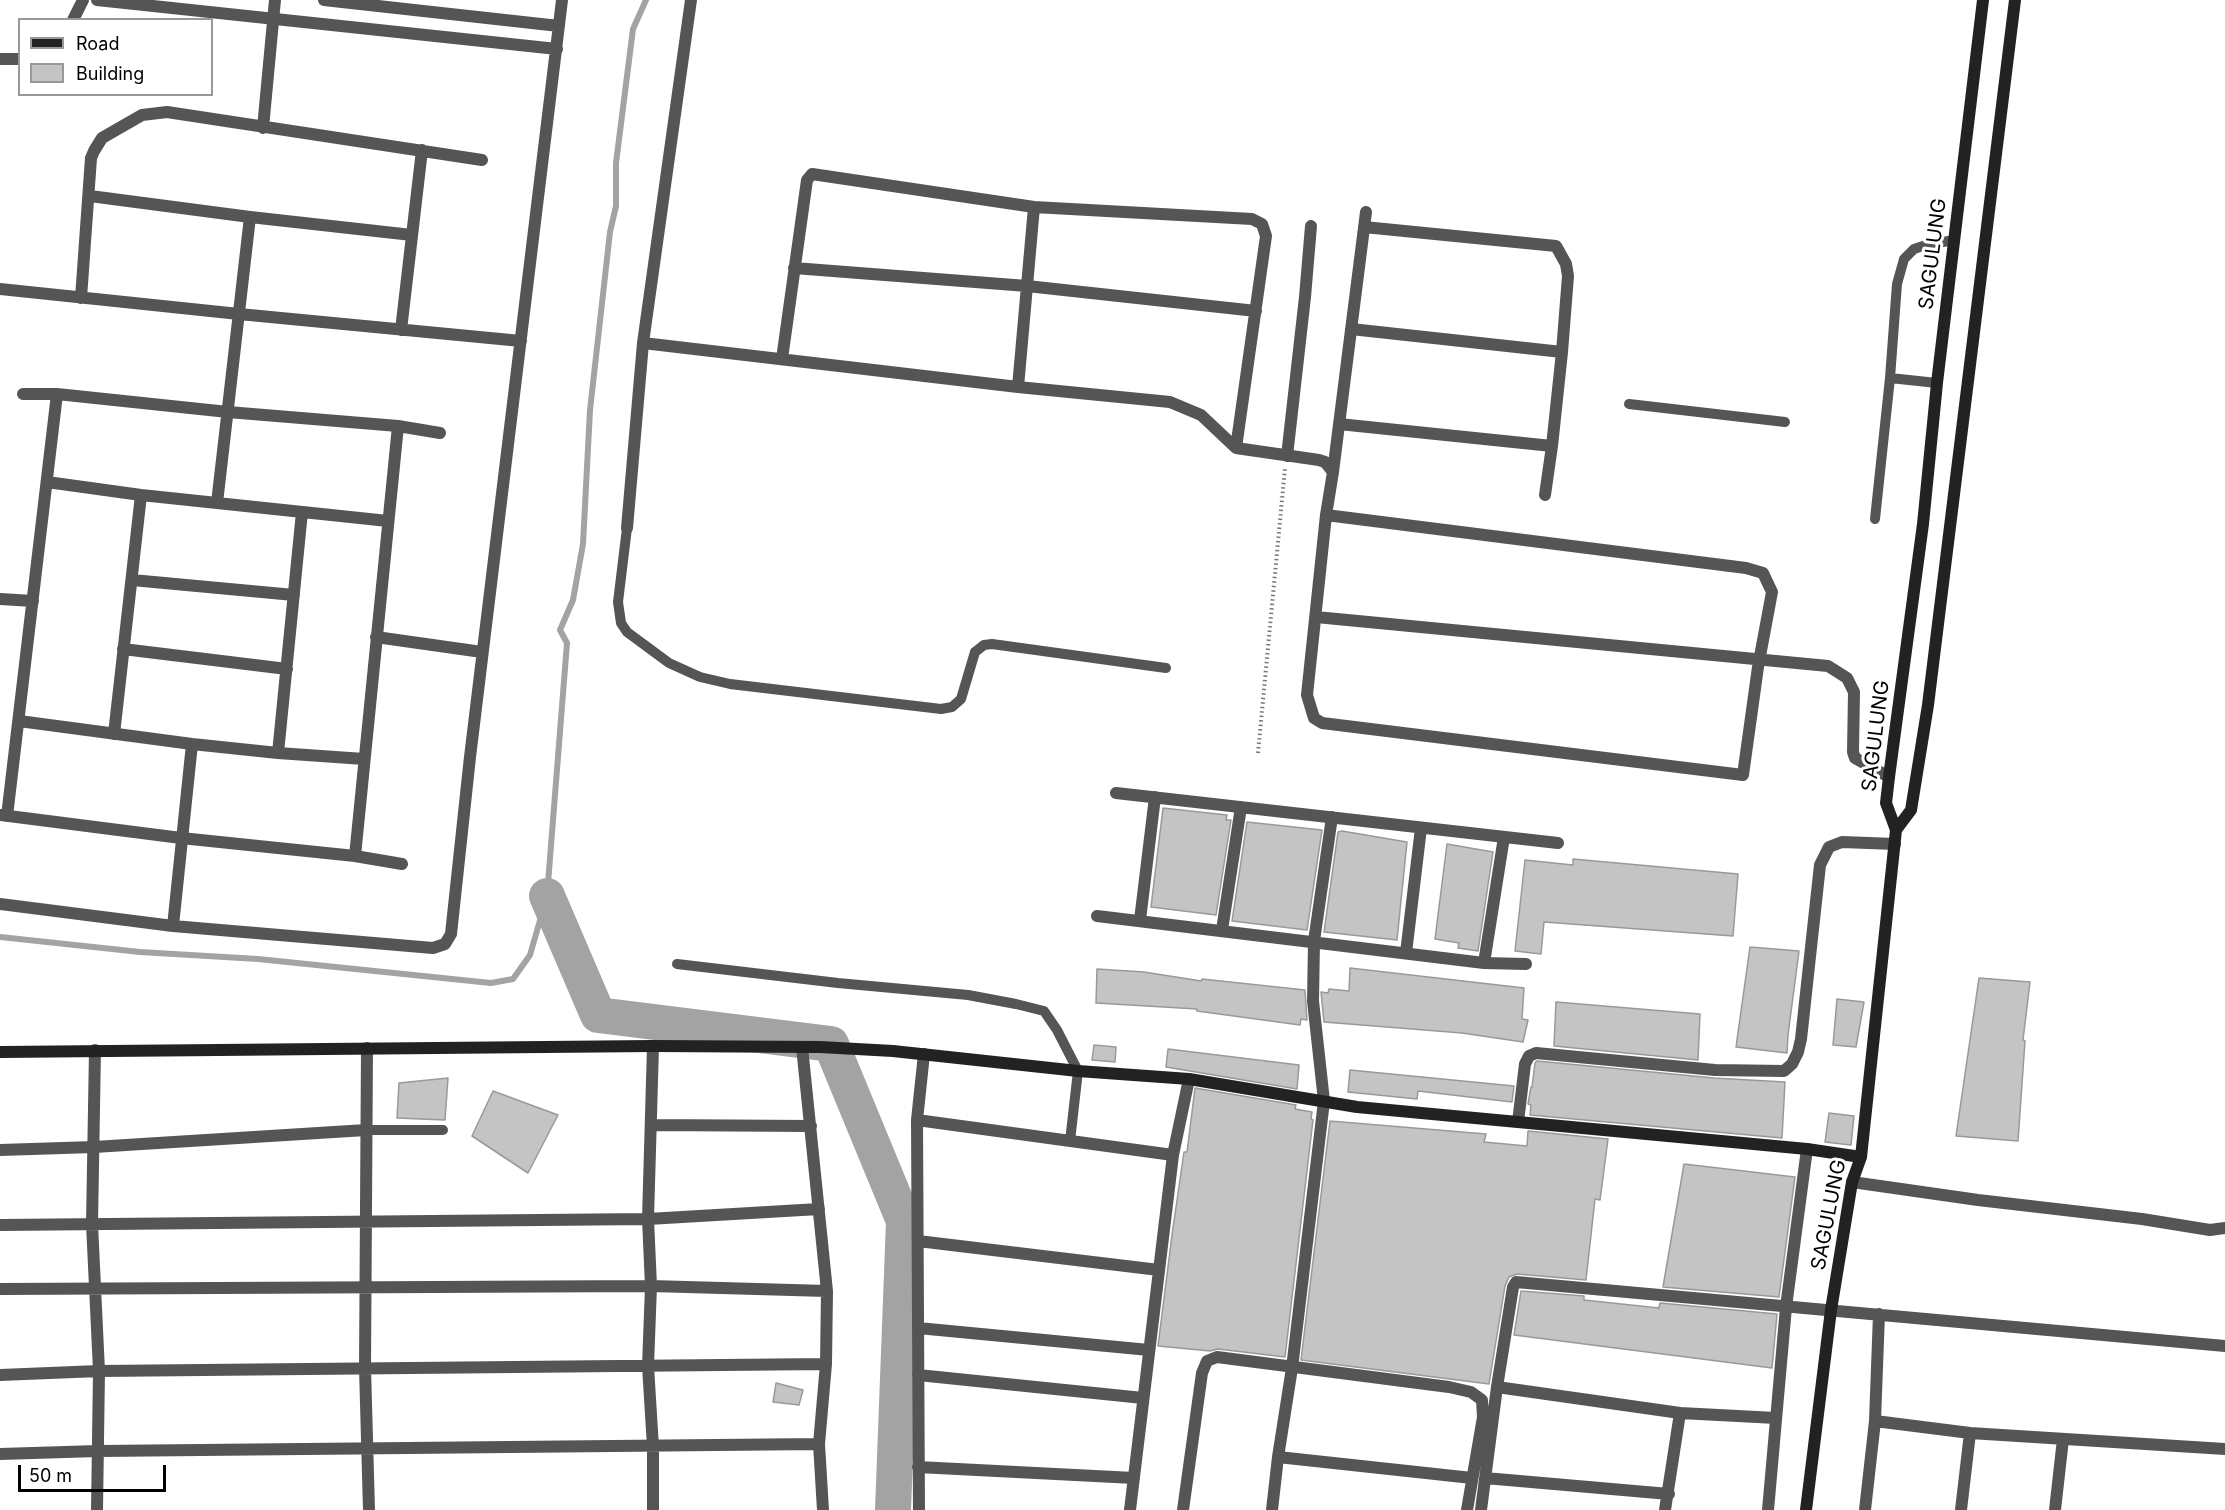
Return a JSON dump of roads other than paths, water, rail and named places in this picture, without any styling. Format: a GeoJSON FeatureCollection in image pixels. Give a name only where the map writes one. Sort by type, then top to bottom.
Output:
{"type":"FeatureCollection","features":[{"type":"Feature","properties":{"kind":"street"},"geometry":{"type":"LineString","coordinates":[[74,18],[83,0]]}},
{"type":"Feature","properties":{"kind":"street"},"geometry":{"type":"LineString","coordinates":[[97,0],[556,49]]}},
{"type":"Feature","properties":{"kind":"street"},"geometry":{"type":"LineString","coordinates":[[263,128],[275,0]]}},
{"type":"Feature","properties":{"kind":"street"},"geometry":{"type":"LineString","coordinates":[[324,0],[559,26]]}},
{"type":"Feature","properties":{"kind":"street"},"geometry":{"type":"LineString","coordinates":[[0,904],[173,926],[433,948],[445,944],[451,934],[482,652],[562,0]]}},
{"type":"Feature","properties":{"kind":"street"},"geometry":{"type":"LineString","coordinates":[[627,528],[644,343],[691,0]]}},
{"type":"Feature","properties":{"kind":"street","name":"SAGULUNG"},"geometry":{"type":"LineString","coordinates":[[1806,1510],[1830,1311],[1852,1182],[1861,1157],[1896,830],[1886,803],[1923,524],[1937,383],[1983,0]]}},
{"type":"Feature","properties":{"kind":"street"},"geometry":{"type":"LineString","coordinates":[[1896,830],[1911,810],[1928,705],[2015,0]]}},
{"type":"Feature","properties":{"kind":"street"},"geometry":{"type":"LineString","coordinates":[[0,59],[18,59]]}},
{"type":"Feature","properties":{"kind":"street"},"geometry":{"type":"LineString","coordinates":[[81,298],[91,158],[102,138],[142,116],[167,112],[482,160]]}},
{"type":"Feature","properties":{"kind":"street"},"geometry":{"type":"LineString","coordinates":[[401,330],[422,150]]}},
{"type":"Feature","properties":{"kind":"street"},"geometry":{"type":"LineString","coordinates":[[782,359],[807,180],[812,174],[1034,207],[1229,217],[1258,222],[1262,224],[1266,236],[1236,448]]}},
{"type":"Feature","properties":{"kind":"street"},"geometry":{"type":"LineString","coordinates":[[90,196],[412,235]]}},
{"type":"Feature","properties":{"kind":"street"},"geometry":{"type":"LineString","coordinates":[[1018,387],[1034,207]]}},
{"type":"Feature","properties":{"kind":"street"},"geometry":{"type":"LineString","coordinates":[[1326,515],[1746,568],[1763,573],[1772,592],[1759,661],[1743,775],[1322,723],[1314,718],[1307,695],[1326,515],[1334,472],[1366,212]]}},
{"type":"Feature","properties":{"kind":"street"},"geometry":{"type":"LineString","coordinates":[[218,503],[250,217]]}},
{"type":"Feature","properties":{"kind":"street"},"geometry":{"type":"LineString","coordinates":[[1287,456],[1311,226]]}},
{"type":"Feature","properties":{"kind":"street"},"geometry":{"type":"LineString","coordinates":[[1364,227],[1556,246],[1566,264],[1568,276],[1562,352],[1545,495]]}},
{"type":"Feature","properties":{"kind":"street"},"geometry":{"type":"LineString","coordinates":[[794,268],[1028,286],[1256,311]]}},
{"type":"Feature","properties":{"kind":"street"},"geometry":{"type":"LineString","coordinates":[[0,289],[520,341]]}},
{"type":"Feature","properties":{"kind":"street"},"geometry":{"type":"LineString","coordinates":[[1351,329],[1562,352]]}},
{"type":"Feature","properties":{"kind":"street"},"geometry":{"type":"LineString","coordinates":[[644,343],[1018,387],[1170,402],[1201,415],[1236,448],[1319,460],[1325,462],[1334,472]]}},
{"type":"Feature","properties":{"kind":"street"},"geometry":{"type":"LineString","coordinates":[[22,393],[57,394],[228,412],[398,426],[440,433]]}},
{"type":"Feature","properties":{"kind":"street"},"geometry":{"type":"LineString","coordinates":[[57,394],[19,721],[4,815],[182,838],[355,856],[402,864]]}},
{"type":"Feature","properties":{"kind":"street"},"geometry":{"type":"LineString","coordinates":[[1340,424],[1552,446]]}},
{"type":"Feature","properties":{"kind":"street"},"geometry":{"type":"LineString","coordinates":[[355,856],[398,426]]}},
{"type":"Feature","properties":{"kind":"street"},"geometry":{"type":"LineString","coordinates":[[47,482],[141,495],[388,521]]}},
{"type":"Feature","properties":{"kind":"street"},"geometry":{"type":"LineString","coordinates":[[114,734],[141,495]]}},
{"type":"Feature","properties":{"kind":"street"},"geometry":{"type":"LineString","coordinates":[[278,753],[302,512]]}},
{"type":"Feature","properties":{"kind":"street"},"geometry":{"type":"LineString","coordinates":[[132,580],[294,596]]}},
{"type":"Feature","properties":{"kind":"street"},"geometry":{"type":"LineString","coordinates":[[0,598],[33,601]]}},
{"type":"Feature","properties":{"kind":"street"},"geometry":{"type":"LineString","coordinates":[[1316,617],[1828,666],[1847,678],[1854,692],[1853,752],[1855,758],[1889,777]]}},
{"type":"Feature","properties":{"kind":"street"},"geometry":{"type":"LineString","coordinates":[[376,637],[482,652]]}},
{"type":"Feature","properties":{"kind":"street"},"geometry":{"type":"LineString","coordinates":[[123,649],[286,669]]}},
{"type":"Feature","properties":{"kind":"street"},"geometry":{"type":"LineString","coordinates":[[19,721],[192,744],[364,759]]}},
{"type":"Feature","properties":{"kind":"street"},"geometry":{"type":"LineString","coordinates":[[173,926],[192,744]]}},
{"type":"Feature","properties":{"kind":"street"},"geometry":{"type":"LineString","coordinates":[[1116,793],[1558,843]]}},
{"type":"Feature","properties":{"kind":"street"},"geometry":{"type":"LineString","coordinates":[[1140,920],[1155,797]]}},
{"type":"Feature","properties":{"kind":"street"},"geometry":{"type":"LineString","coordinates":[[1222,930],[1241,807]]}},
{"type":"Feature","properties":{"kind":"street"},"geometry":{"type":"LineString","coordinates":[[1272,1510],[1292,1368],[1324,1101],[1313,1000],[1314,941],[1332,817]]}},
{"type":"Feature","properties":{"kind":"street"},"geometry":{"type":"LineString","coordinates":[[1406,953],[1421,828]]}},
{"type":"Feature","properties":{"kind":"street"},"geometry":{"type":"LineString","coordinates":[[1484,963],[1504,837]]}},
{"type":"Feature","properties":{"kind":"street"},"geometry":{"type":"LineString","coordinates":[[1518,1122],[1525,1064],[1529,1056],[1536,1053],[1715,1070],[1784,1071],[1792,1064],[1801,1039],[1820,865],[1829,847],[1842,842],[1895,844]]}},
{"type":"Feature","properties":{"kind":"street"},"geometry":{"type":"LineString","coordinates":[[1096,916],[1484,963],[1526,964]]}},
{"type":"Feature","properties":{"kind":"street"},"geometry":{"type":"LineString","coordinates":[[0,1052],[653,1046],[820,1047],[893,1051],[1078,1071],[1189,1079],[1357,1107],[1807,1149],[1861,1157]]}},
{"type":"Feature","properties":{"kind":"street"},"geometry":{"type":"LineString","coordinates":[[653,1046],[648,1219],[651,1286],[648,1366],[653,1447],[653,1510]]}},
{"type":"Feature","properties":{"kind":"street"},"geometry":{"type":"LineString","coordinates":[[802,1047],[827,1292],[826,1364],[819,1444],[823,1510]]}},
{"type":"Feature","properties":{"kind":"street"},"geometry":{"type":"LineString","coordinates":[[367,1048],[364,1287],[369,1510]]}},
{"type":"Feature","properties":{"kind":"street"},"geometry":{"type":"LineString","coordinates":[[95,1050],[92,1224],[99,1371],[97,1510]]}},
{"type":"Feature","properties":{"kind":"street"},"geometry":{"type":"LineString","coordinates":[[919,1510],[917,1120],[924,1054]]}},
{"type":"Feature","properties":{"kind":"street"},"geometry":{"type":"LineString","coordinates":[[1130,1510],[1173,1155],[1189,1079]]}},
{"type":"Feature","properties":{"kind":"street"},"geometry":{"type":"LineString","coordinates":[[917,1120],[1173,1155]]}},
{"type":"Feature","properties":{"kind":"street"},"geometry":{"type":"LineString","coordinates":[[651,1125],[811,1126]]}},
{"type":"Feature","properties":{"kind":"street"},"geometry":{"type":"LineString","coordinates":[[0,1150],[94,1147],[366,1130]]}},
{"type":"Feature","properties":{"kind":"street"},"geometry":{"type":"LineString","coordinates":[[1768,1510],[1786,1307],[1807,1149]]}},
{"type":"Feature","properties":{"kind":"street"},"geometry":{"type":"LineString","coordinates":[[1852,1182],[1978,1200],[2142,1219],[2210,1230],[2225,1227]]}},
{"type":"Feature","properties":{"kind":"street"},"geometry":{"type":"LineString","coordinates":[[0,1225],[648,1219],[819,1209]]}},
{"type":"Feature","properties":{"kind":"street"},"geometry":{"type":"LineString","coordinates":[[918,1241],[1159,1270]]}},
{"type":"Feature","properties":{"kind":"street"},"geometry":{"type":"LineString","coordinates":[[1467,1510],[1478,1478],[1497,1387],[1513,1287],[1516,1282],[2225,1346]]}},
{"type":"Feature","properties":{"kind":"street"},"geometry":{"type":"LineString","coordinates":[[0,1290],[651,1286],[827,1292]]}},
{"type":"Feature","properties":{"kind":"street"},"geometry":{"type":"LineString","coordinates":[[1865,1510],[1875,1421],[1879,1314]]}},
{"type":"Feature","properties":{"kind":"street"},"geometry":{"type":"LineString","coordinates":[[918,1328],[1149,1350]]}},
{"type":"Feature","properties":{"kind":"street"},"geometry":{"type":"LineString","coordinates":[[1183,1510],[1202,1372],[1207,1361],[1217,1357],[1449,1387],[1471,1392],[1482,1400],[1483,1417],[1478,1478],[1480,1510]]}},
{"type":"Feature","properties":{"kind":"street"},"geometry":{"type":"LineString","coordinates":[[0,1375],[99,1371],[826,1364]]}},
{"type":"Feature","properties":{"kind":"street"},"geometry":{"type":"LineString","coordinates":[[918,1375],[1143,1398]]}},
{"type":"Feature","properties":{"kind":"street"},"geometry":{"type":"LineString","coordinates":[[1497,1387],[1680,1413],[1776,1418]]}},
{"type":"Feature","properties":{"kind":"street"},"geometry":{"type":"LineString","coordinates":[[1665,1510],[1680,1413]]}},
{"type":"Feature","properties":{"kind":"street"},"geometry":{"type":"LineString","coordinates":[[1875,1421],[1970,1433],[2225,1449]]}},
{"type":"Feature","properties":{"kind":"street"},"geometry":{"type":"LineString","coordinates":[[1961,1510],[1970,1433]]}},
{"type":"Feature","properties":{"kind":"street"},"geometry":{"type":"LineString","coordinates":[[2055,1510],[2064,1439]]}},
{"type":"Feature","properties":{"kind":"street"},"geometry":{"type":"LineString","coordinates":[[0,1454],[98,1451],[819,1444]]}},
{"type":"Feature","properties":{"kind":"street"},"geometry":{"type":"LineString","coordinates":[[1278,1457],[1478,1478],[1669,1494]]}},
{"type":"Feature","properties":{"kind":"street"},"geometry":{"type":"LineString","coordinates":[[918,1467],[1134,1478]]}},
{"type":"Feature","properties":{"kind":"lane"},"geometry":{"type":"LineString","coordinates":[[1875,519],[1897,284],[1904,259],[1914,249],[1954,240]]}},
{"type":"Feature","properties":{"kind":"lane"},"geometry":{"type":"LineString","coordinates":[[1890,378],[1937,383]]}},
{"type":"Feature","properties":{"kind":"lane"},"geometry":{"type":"LineString","coordinates":[[1629,404],[1785,422]]}},
{"type":"Feature","properties":{"kind":"lane"},"geometry":{"type":"LineString","coordinates":[[627,528],[618,602],[621,623],[627,632],[669,663],[700,677],[730,684],[941,709],[952,707],[961,699],[975,652],[984,645],[992,644],[1166,668]]}},
{"type":"Feature","properties":{"kind":"lane"},"geometry":{"type":"LineString","coordinates":[[677,964],[838,983],[968,995],[1044,1011],[1057,1030],[1078,1071],[1070,1141]]}},
{"type":"Feature","properties":{"kind":"lane"},"geometry":{"type":"LineString","coordinates":[[366,1130],[443,1130]]}},
{"type":"Feature","properties":{"kind":"waterway"},"geometry":{"type":"LineString","coordinates":[[0,937],[140,952],[258,959],[491,983],[513,979],[530,955],[547,896],[567,643],[560,630],[573,600],[583,544],[590,410],[610,232],[616,206],[616,163],[633,29],[646,0]]}},
{"type":"Feature","properties":{"kind":"waterway"},"geometry":{"type":"LineString","coordinates":[[547,896],[598,1015],[831,1044],[904,1221],[893,1510]]}}]}
